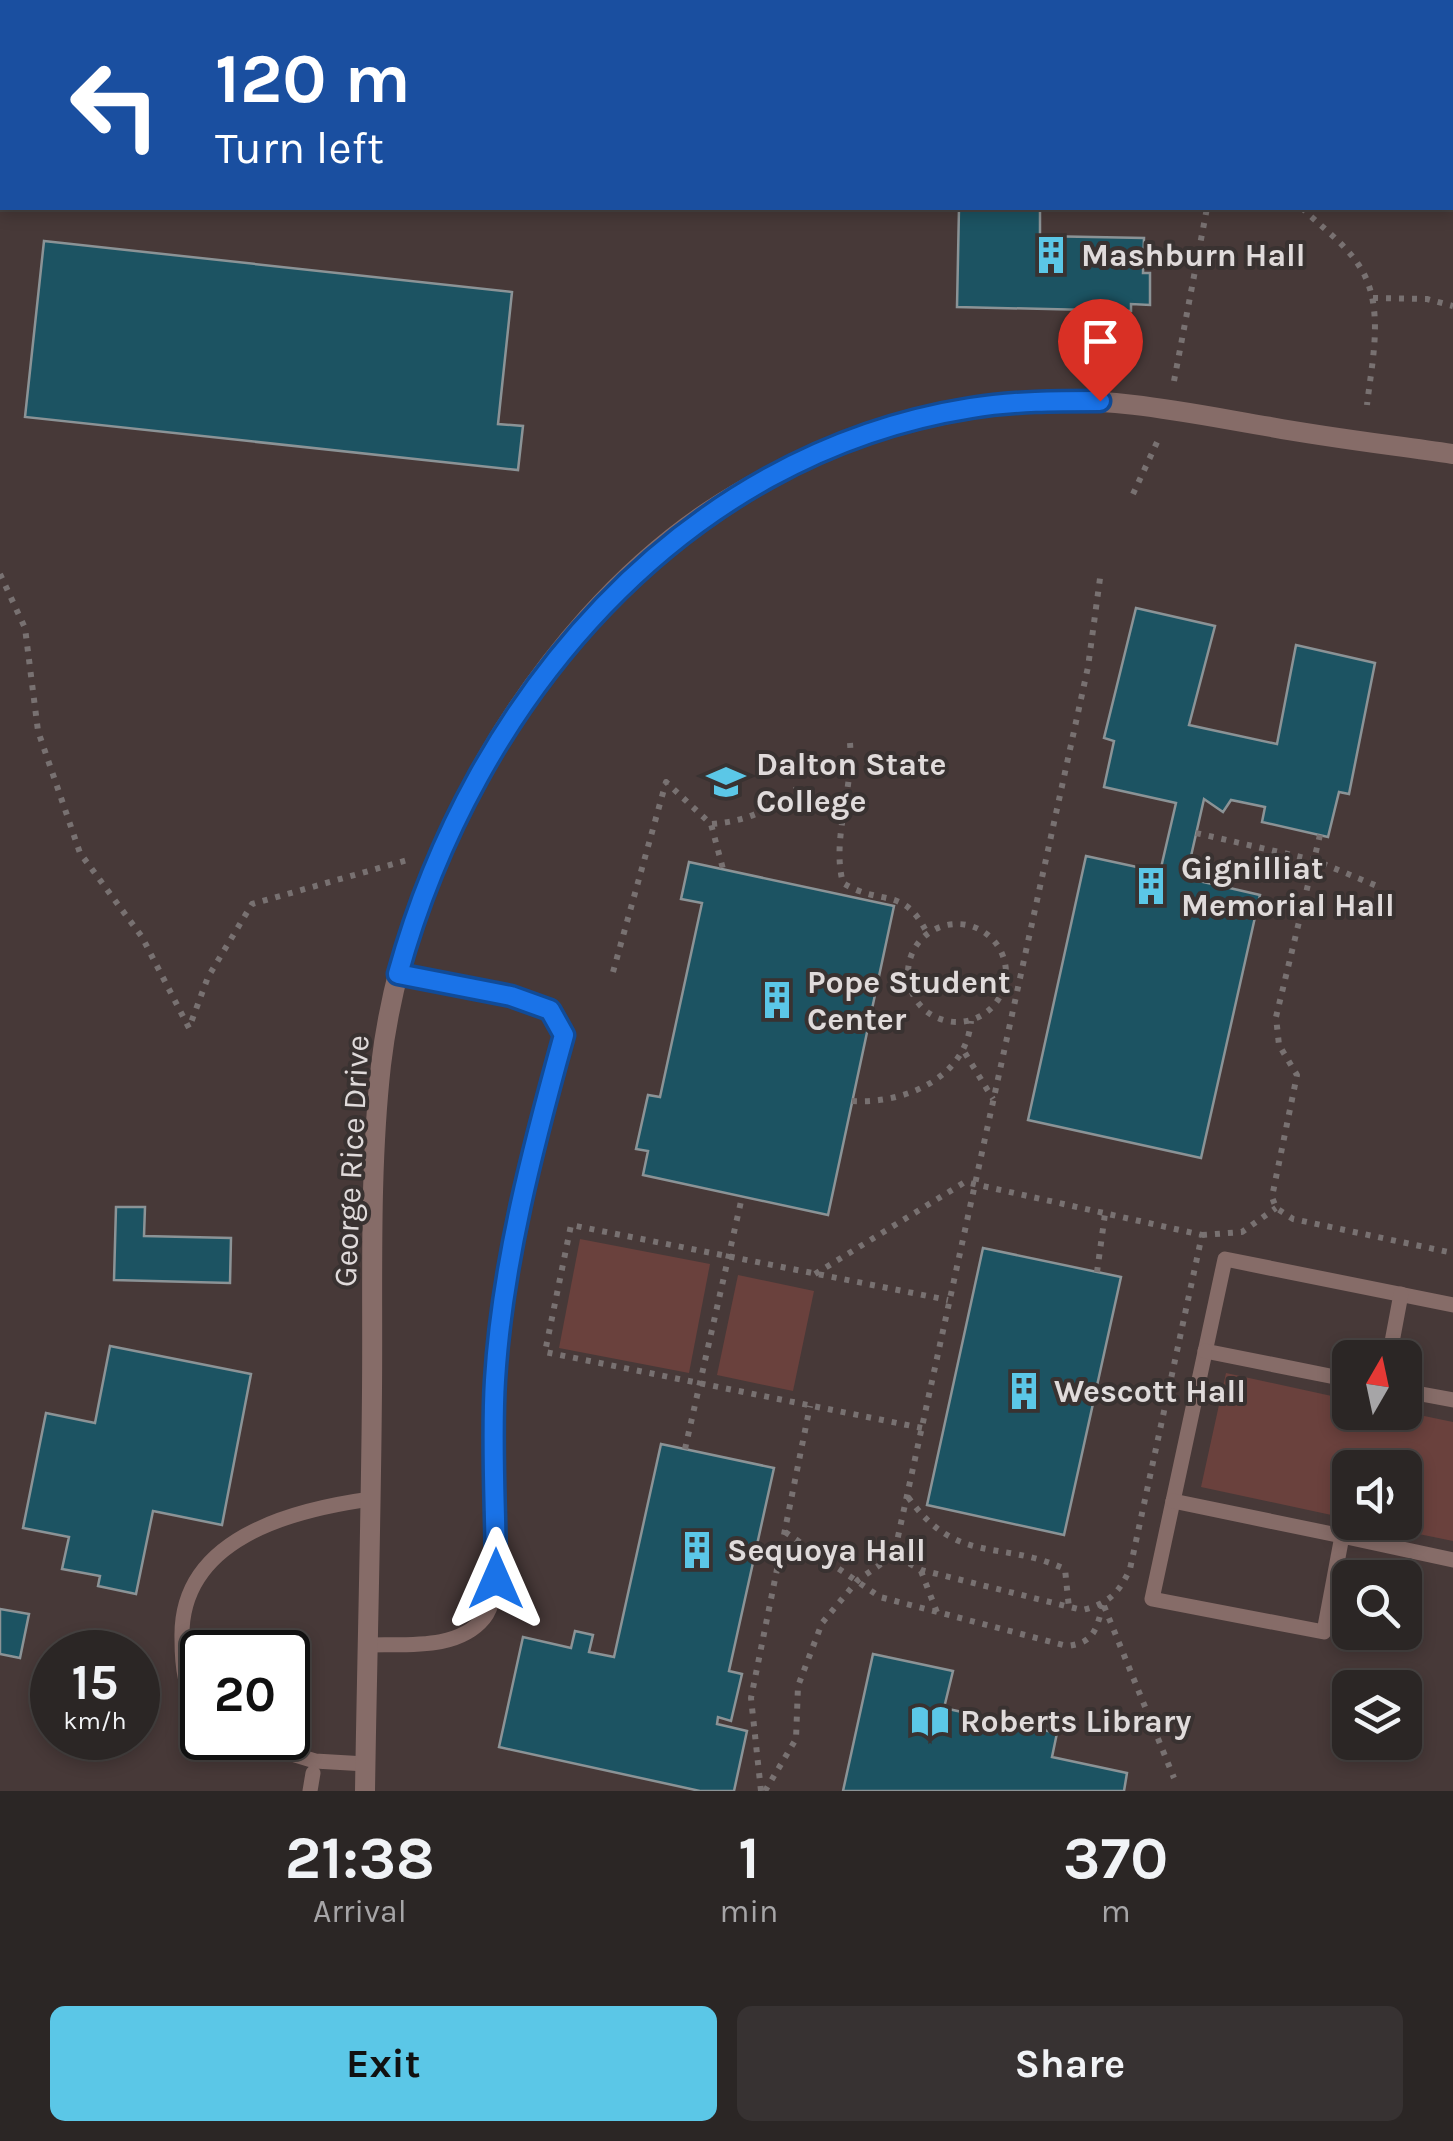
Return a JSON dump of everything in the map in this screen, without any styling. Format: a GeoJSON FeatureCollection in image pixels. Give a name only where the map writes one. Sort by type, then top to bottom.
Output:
{"type":"FeatureCollection","features":[{"type":"Feature","properties":{"kind":"street","name":"George Rice Drive"},"geometry":{"type":"LineString","coordinates":[[365,1791],[373,1266],[381,1064],[398,974],[418,902],[477,776],[520,706],[607,601],[652,556],[709,512],[775,474],[842,444],[970,408],[1100,401],[1453,454]]}},
{"type":"Feature","properties":{"kind":"lane"},"geometry":{"type":"LineString","coordinates":[[370,1646],[463,1637],[486,1616],[496,1579],[495,1380],[505,1299],[536,1135],[564,1035],[550,1010],[398,974]]}},
{"type":"Feature","properties":{"kind":"lane"},"geometry":{"type":"LineString","coordinates":[[1341,1540],[1324,1632],[1152,1599],[1225,1259],[1453,1305]]}},
{"type":"Feature","properties":{"kind":"lane"},"geometry":{"type":"LineString","coordinates":[[1392,1340],[1401,1294]]}},
{"type":"Feature","properties":{"kind":"lane"},"geometry":{"type":"LineString","coordinates":[[1205,1351],[1332,1376]]}},
{"type":"Feature","properties":{"kind":"lane"},"geometry":{"type":"LineString","coordinates":[[1422,1394],[1453,1400]]}},
{"type":"Feature","properties":{"kind":"lane"},"geometry":{"type":"LineString","coordinates":[[181,1630],[188,1591],[206,1562],[228,1542],[330,1505],[371,1499]]}},
{"type":"Feature","properties":{"kind":"lane"},"geometry":{"type":"LineString","coordinates":[[1173,1501],[1332,1534]]}},
{"type":"Feature","properties":{"kind":"lane"},"geometry":{"type":"LineString","coordinates":[[1360,1540],[1453,1560]]}},
{"type":"Feature","properties":{"kind":"lane"},"geometry":{"type":"LineString","coordinates":[[310,1759],[366,1764]]}},
{"type":"Feature","properties":{"kind":"lane"},"geometry":{"type":"LineString","coordinates":[[310,1791],[314,1773]]}},
{"type":"Feature","properties":{"kind":"path"},"geometry":{"type":"LineString","coordinates":[[1174,381],[1207,210]]}},
{"type":"Feature","properties":{"kind":"path"},"geometry":{"type":"LineString","coordinates":[[1304,210],[1358,264],[1373,298],[1367,405]]}},
{"type":"Feature","properties":{"kind":"path"},"geometry":{"type":"LineString","coordinates":[[1373,298],[1427,299],[1453,306]]}},
{"type":"Feature","properties":{"kind":"path"},"geometry":{"type":"LineString","coordinates":[[1133,494],[1159,438]]}},
{"type":"Feature","properties":{"kind":"path"},"geometry":{"type":"LineString","coordinates":[[764,1791],[796,1739],[798,1686],[822,1623],[858,1580],[894,1555],[1088,668],[1101,571]]}},
{"type":"Feature","properties":{"kind":"path"},"geometry":{"type":"LineString","coordinates":[[0,574],[25,628],[38,731],[80,853],[142,938],[190,1028],[208,978],[252,904],[439,853]]}},
{"type":"Feature","properties":{"kind":"path"},"geometry":{"type":"LineString","coordinates":[[850,744],[838,865],[843,883],[858,892],[902,901],[915,910],[927,933]]}},
{"type":"Feature","properties":{"kind":"path"},"geometry":{"type":"LineString","coordinates":[[613,972],[666,782],[711,824],[723,869]]}},
{"type":"Feature","properties":{"kind":"path"},"geometry":{"type":"LineString","coordinates":[[711,824],[742,822],[770,809],[796,789]]}},
{"type":"Feature","properties":{"kind":"path"},"geometry":{"type":"LineString","coordinates":[[1196,832],[1314,860],[1382,888]]}},
{"type":"Feature","properties":{"kind":"path"},"geometry":{"type":"LineString","coordinates":[[1276,1208],[1273,1181],[1297,1075],[1280,1044],[1276,1017],[1320,835]]}},
{"type":"Feature","properties":{"kind":"path"},"geometry":{"type":"LineString","coordinates":[[956,923],[986,932],[997,943],[1007,972],[1005,988],[987,1013],[971,1021],[938,1018],[913,996],[909,962],[927,933],[956,923]]}},
{"type":"Feature","properties":{"kind":"path"},"geometry":{"type":"LineString","coordinates":[[852,1101],[896,1100],[954,1067],[965,1054],[971,1021]]}},
{"type":"Feature","properties":{"kind":"path"},"geometry":{"type":"LineString","coordinates":[[965,1054],[993,1099]]}},
{"type":"Feature","properties":{"kind":"path"},"geometry":{"type":"LineString","coordinates":[[815,1274],[956,1184],[974,1184],[1222,1237],[1242,1232],[1276,1208]]}},
{"type":"Feature","properties":{"kind":"path"},"geometry":{"type":"LineString","coordinates":[[685,1449],[742,1197]]}},
{"type":"Feature","properties":{"kind":"path"},"geometry":{"type":"LineString","coordinates":[[1276,1208],[1293,1218],[1453,1254]]}},
{"type":"Feature","properties":{"kind":"path"},"geometry":{"type":"LineString","coordinates":[[1097,1272],[1105,1214]]}},
{"type":"Feature","properties":{"kind":"path"},"geometry":{"type":"LineString","coordinates":[[922,1428],[545,1352],[571,1225],[948,1300]]}},
{"type":"Feature","properties":{"kind":"path"},"geometry":{"type":"LineString","coordinates":[[785,1532],[880,1597],[938,1616],[1067,1646],[1083,1644],[1095,1636],[1104,1605],[1121,1588],[1130,1569],[1202,1235]]}},
{"type":"Feature","properties":{"kind":"path"},"geometry":{"type":"LineString","coordinates":[[764,1791],[750,1698],[810,1406]]}},
{"type":"Feature","properties":{"kind":"path"},"geometry":{"type":"LineString","coordinates":[[907,1496],[923,1518],[946,1537],[1065,1569],[1068,1608]]}},
{"type":"Feature","properties":{"kind":"path"},"geometry":{"type":"LineString","coordinates":[[894,1555],[920,1570],[1068,1608],[1104,1605]]}},
{"type":"Feature","properties":{"kind":"path"},"geometry":{"type":"LineString","coordinates":[[920,1570],[938,1616]]}},
{"type":"Feature","properties":{"kind":"path"},"geometry":{"type":"LineString","coordinates":[[1104,1605],[1174,1778]]}},
{"type":"Feature","properties":{"kind":"shaded area","name":"Dalton State College"},"geometry":{"type":"Polygon","coordinates":[[[0,210],[1453,210],[1453,1791],[0,1791],[0,210]]]}},
{"type":"Feature","properties":{"kind":"shaded area"},"geometry":{"type":"Polygon","coordinates":[[[580,1239],[710,1264],[689,1373],[559,1348],[580,1239]]]}},
{"type":"Feature","properties":{"kind":"shaded area"},"geometry":{"type":"Polygon","coordinates":[[[738,1275],[814,1291],[793,1391],[717,1375],[738,1275]]]}},
{"type":"Feature","properties":{"kind":"shaded area"},"geometry":{"type":"Polygon","coordinates":[[[1226,1373],[1332,1396],[1332,1430],[1422,1430],[1422,1416],[1453,1422],[1453,1541],[1422,1535],[1422,1450],[1332,1450],[1332,1515],[1201,1487],[1226,1373]]]}},
{"type":"Feature","properties":{"kind":"building","name":"Mashburn Hall"},"geometry":{"type":"Polygon","coordinates":[[[959,210],[1040,210],[1040,236],[1144,238],[1143,273],[1150,273],[1150,305],[1131,304],[1131,311],[957,307],[959,210]]]}},
{"type":"Feature","properties":{"kind":"building"},"geometry":{"type":"Polygon","coordinates":[[[44,241],[512,292],[498,424],[523,426],[518,470],[25,417],[44,241]]]}},
{"type":"Feature","properties":{"kind":"building","name":"Gignilliat Memorial Hall"},"geometry":{"type":"Polygon","coordinates":[[[1136,608],[1215,626],[1189,725],[1277,744],[1296,645],[1375,663],[1349,794],[1339,792],[1328,837],[1262,822],[1265,807],[1231,800],[1223,812],[1204,799],[1186,878],[1260,895],[1201,1158],[1028,1120],[1086,856],[1160,872],[1176,803],[1104,787],[1114,741],[1104,738],[1136,608]]]}},
{"type":"Feature","properties":{"kind":"building","name":"Pope Student Center"},"geometry":{"type":"Polygon","coordinates":[[[689,862],[894,906],[828,1215],[643,1175],[648,1151],[636,1149],[648,1095],[660,1097],[702,903],[681,899],[689,862]]]}},
{"type":"Feature","properties":{"kind":"building"},"geometry":{"type":"Polygon","coordinates":[[[116,1207],[145,1207],[144,1236],[231,1238],[230,1283],[114,1280],[116,1207]]]}},
{"type":"Feature","properties":{"kind":"building","name":"Wescott Hall"},"geometry":{"type":"Polygon","coordinates":[[[983,1248],[1121,1277],[1064,1535],[927,1505],[983,1248]]]}},
{"type":"Feature","properties":{"kind":"building"},"geometry":{"type":"Polygon","coordinates":[[[110,1346],[251,1374],[222,1525],[153,1511],[136,1594],[98,1586],[100,1576],[62,1569],[69,1537],[23,1528],[46,1413],[95,1423],[110,1346]]]}},
{"type":"Feature","properties":{"kind":"building","name":"Sequoya Hall"},"geometry":{"type":"Polygon","coordinates":[[[661,1444],[774,1468],[729,1671],[742,1674],[731,1721],[718,1717],[717,1724],[747,1731],[734,1791],[700,1791],[499,1747],[523,1637],[571,1648],[575,1631],[593,1635],[589,1652],[614,1657],[661,1444]]]}},
{"type":"Feature","properties":{"kind":"building"},"geometry":{"type":"Polygon","coordinates":[[[0,1609],[29,1614],[20,1658],[0,1654],[0,1609]]]}},
{"type":"Feature","properties":{"kind":"building","name":"Roberts Library"},"geometry":{"type":"Polygon","coordinates":[[[873,1654],[953,1671],[944,1708],[1057,1733],[1052,1757],[1127,1773],[1124,1791],[843,1791],[873,1654]]]}},
{"type":"Feature","properties":{"kind":"place","name":"Mashburn Hall"},"geometry":{"type":"Point","coordinates":[1051,255]}},
{"type":"Feature","properties":{"kind":"place","name":"Dalton State College"},"geometry":{"type":"Point","coordinates":[726,782]}},
{"type":"Feature","properties":{"kind":"place","name":"Gignilliat Memorial Hall"},"geometry":{"type":"Point","coordinates":[1151,886]}},
{"type":"Feature","properties":{"kind":"place","name":"Pope Student Center"},"geometry":{"type":"Point","coordinates":[777,1000]}},
{"type":"Feature","properties":{"kind":"place","name":"Wescott Hall"},"geometry":{"type":"Point","coordinates":[1024,1391]}},
{"type":"Feature","properties":{"kind":"place","name":"Sequoya Hall"},"geometry":{"type":"Point","coordinates":[697,1550]}},
{"type":"Feature","properties":{"kind":"place","name":"Roberts Library"},"geometry":{"type":"Point","coordinates":[930,1721]}},
{"type":"Feature","properties":{"kind":"route"},"geometry":{"type":"LineString","coordinates":[[496,1579],[495,1380],[505,1299],[536,1135],[564,1035],[550,1010],[511,996],[398,974],[418,902],[477,776],[520,706],[596,613],[652,556],[709,512],[775,474],[900,424],[970,408],[1100,401]]}}]}
